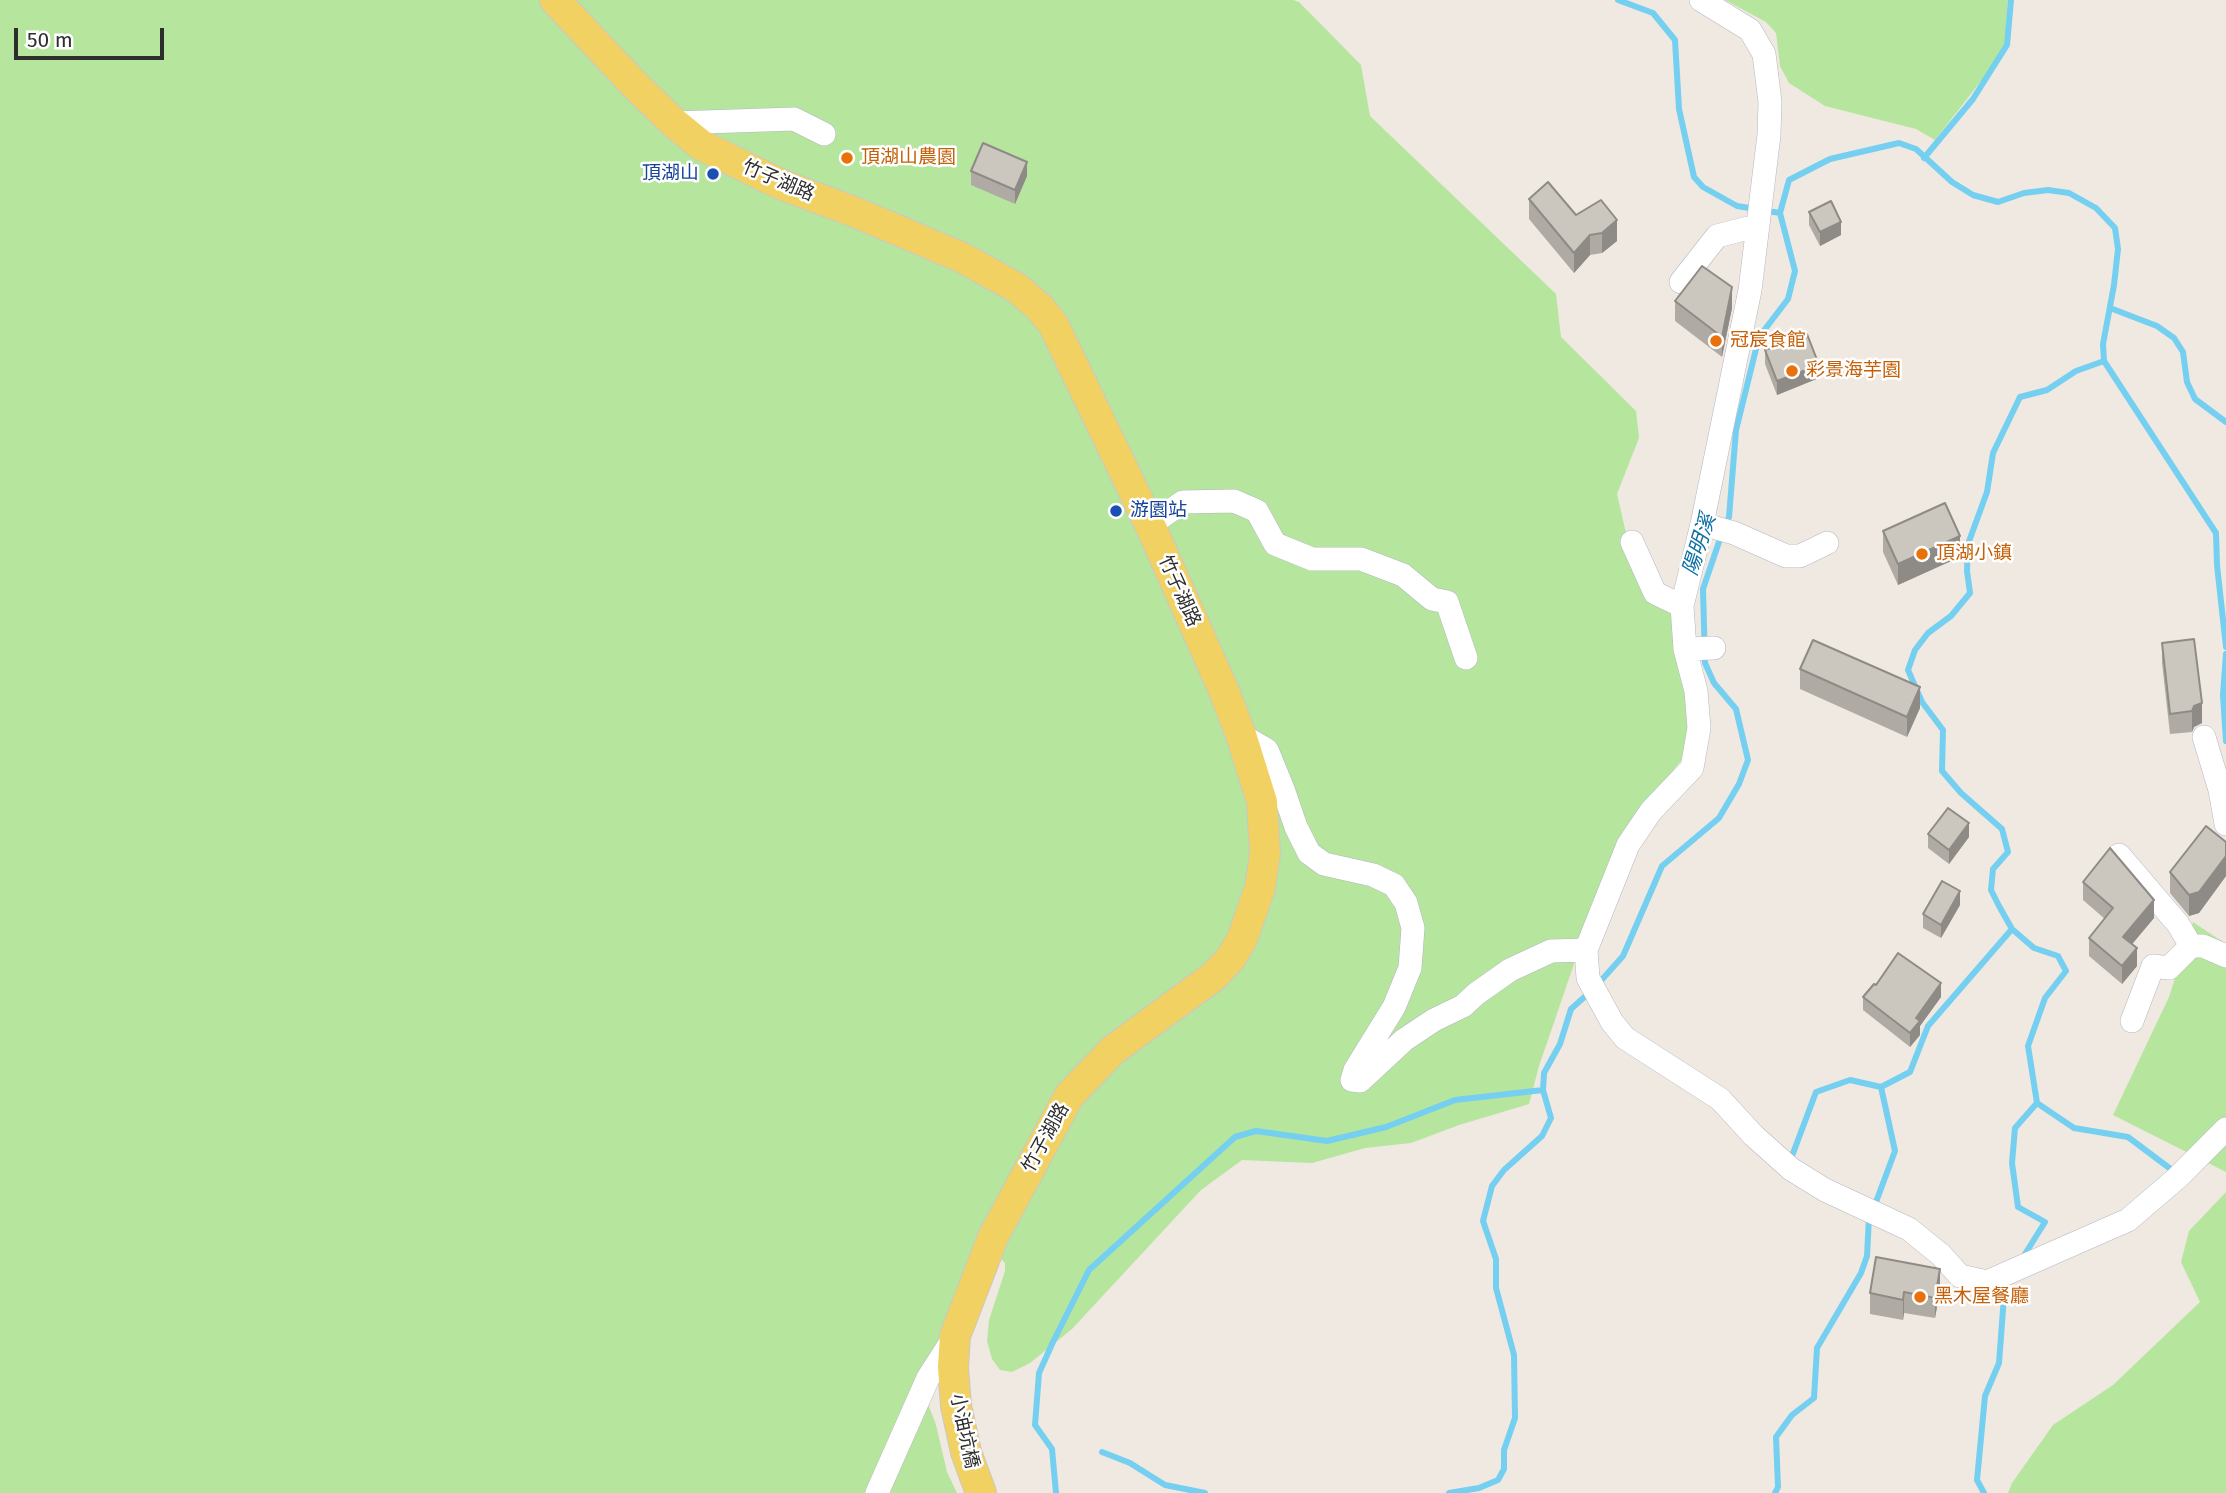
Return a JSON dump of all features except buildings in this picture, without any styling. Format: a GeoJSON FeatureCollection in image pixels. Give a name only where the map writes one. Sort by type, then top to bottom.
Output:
{"type":"FeatureCollection","features":[{"type":"Feature","properties":{"kind":"main road","name":"竹子湖路"},"geometry":{"type":"LineString","coordinates":[[555,0],[634,85],[701,145],[780,184],[858,213],[963,258],[1017,288],[1040,308],[1053,324],[1150,524],[1241,735],[1262,802],[1265,854],[1260,888],[1242,939],[1231,958],[1213,976],[1113,1050],[1069,1096],[993,1237],[955,1336],[953,1367]]}},
{"type":"Feature","properties":{"kind":"main road","name":"小油坑橋"},"geometry":{"type":"LineString","coordinates":[[953,1367],[956,1406],[966,1452],[981,1493]]}},
{"type":"Feature","properties":{"kind":"street"},"geometry":{"type":"LineString","coordinates":[[1701,0],[1749,30],[1764,54],[1770,113],[1759,216],[1716,529],[1682,606],[1685,649],[1696,691],[1699,728],[1692,768],[1651,811],[1628,845],[1586,950],[1593,987],[1612,1022],[1625,1038],[1720,1099],[1753,1135],[1791,1169],[1825,1190],[1909,1229],[1941,1255],[1960,1276],[1987,1282],[2128,1220],[2177,1178],[2226,1129]]}},
{"type":"Feature","properties":{"kind":"street"},"geometry":{"type":"LineString","coordinates":[[674,123],[794,119],[824,134]]}},
{"type":"Feature","properties":{"kind":"street"},"geometry":{"type":"LineString","coordinates":[[1681,282],[1717,236],[1748,228],[1759,216]]}},
{"type":"Feature","properties":{"kind":"street"},"geometry":{"type":"LineString","coordinates":[[1150,524],[1183,502],[1234,500],[1257,510],[1275,544],[1311,559],[1361,559],[1403,575],[1432,599],[1447,602],[1466,658]]}},
{"type":"Feature","properties":{"kind":"street"},"geometry":{"type":"LineString","coordinates":[[1716,529],[1786,556],[1800,556],[1827,543]]}},
{"type":"Feature","properties":{"kind":"street"},"geometry":{"type":"LineString","coordinates":[[1632,542],[1655,593],[1682,606]]}},
{"type":"Feature","properties":{"kind":"street"},"geometry":{"type":"LineString","coordinates":[[1685,649],[1714,648]]}},
{"type":"Feature","properties":{"kind":"street"},"geometry":{"type":"LineString","coordinates":[[1241,735],[1266,750],[1309,853],[1324,864],[1373,875],[1394,885],[1406,903],[1413,928],[1409,968],[1394,1007],[1355,1070],[1352,1080],[1360,1082],[1404,1040],[1434,1020],[1463,1006],[1510,971],[1551,951],[1586,950]]}},
{"type":"Feature","properties":{"kind":"street"},"geometry":{"type":"LineString","coordinates":[[2204,737],[2220,790],[2226,824]]}},
{"type":"Feature","properties":{"kind":"street"},"geometry":{"type":"LineString","coordinates":[[2119,855],[2178,924],[2191,946]]}},
{"type":"Feature","properties":{"kind":"street"},"geometry":{"type":"LineString","coordinates":[[2132,1021],[2153,966],[2169,968],[2191,946],[2203,946],[2226,956]]}},
{"type":"Feature","properties":{"kind":"street"},"geometry":{"type":"LineString","coordinates":[[877,1493],[928,1378],[955,1336]]}},
{"type":"Feature","properties":{"kind":"street"},"geometry":{"type":"LineString","coordinates":[[889,1469],[893,1493]]}},
{"type":"Feature","properties":{"kind":"green space"},"geometry":{"type":"Polygon","coordinates":[[[0,0],[1299,2],[1361,65],[1370,116],[1556,294],[1561,337],[1636,411],[1639,438],[1617,494],[1629,546],[1673,615],[1686,689],[1688,728],[1684,757],[1645,805],[1584,935],[1539,1066],[1529,1104],[1411,1143],[1365,1148],[1312,1163],[1242,1160],[1201,1190],[1072,1329],[1030,1363],[1012,1372],[1000,1370],[992,1359],[987,1341],[989,1320],[1005,1271],[1005,1263],[998,1256],[944,1328],[920,1382],[936,1425],[947,1472],[957,1493],[0,1493],[0,0]]]}},
{"type":"Feature","properties":{"kind":"green space"},"geometry":{"type":"Polygon","coordinates":[[[1725,0],[2008,0],[2005,43],[1988,72],[1935,140],[1916,129],[1825,106],[1789,83],[1780,66],[1776,33],[1766,22],[1725,0]]]}},
{"type":"Feature","properties":{"kind":"green space"},"geometry":{"type":"Polygon","coordinates":[[[2193,922],[2226,944],[2226,1172],[2113,1115],[2169,997],[2193,922]]]}},
{"type":"Feature","properties":{"kind":"green space"},"geometry":{"type":"Polygon","coordinates":[[[2226,1192],[2226,1493],[2008,1493],[2012,1483],[2053,1425],[2113,1385],[2200,1302],[2181,1262],[2189,1231],[2226,1192]]]}},
{"type":"Feature","properties":{"kind":"waterway","name":"陽明溪"},"geometry":{"type":"LineString","coordinates":[[1618,0],[1653,13],[1675,40],[1679,109],[1694,177],[1703,187],[1737,206],[1780,213],[1795,271],[1788,299],[1759,337],[1736,430],[1729,517],[1725,526]]}},
{"type":"Feature","properties":{"kind":"waterway"},"geometry":{"type":"LineString","coordinates":[[1924,158],[1973,99],[2007,45],[2011,0]]}},
{"type":"Feature","properties":{"kind":"waterway"},"geometry":{"type":"LineString","coordinates":[[1780,213],[1789,180],[1830,159],[1899,143],[1916,149],[1952,182],[1973,195],[1998,202],[2024,193],[2048,190],[2069,193],[2096,208],[2115,228],[2118,249],[2103,344],[2104,361],[2216,533],[2226,647]]}},
{"type":"Feature","properties":{"kind":"waterway"},"geometry":{"type":"LineString","coordinates":[[2110,308],[2157,326],[2174,338],[2183,352],[2187,382],[2195,399],[2226,422]]}},
{"type":"Feature","properties":{"kind":"waterway"},"geometry":{"type":"LineString","coordinates":[[2104,361],[2076,371],[2047,390],[2020,397],[1993,453],[1987,492],[1968,544],[1967,571],[1970,593],[1951,616],[1928,633],[1915,650],[1908,670],[1922,702],[1943,730],[1942,771],[1961,793],[2002,829],[2008,852],[1993,869],[1991,890],[1999,906],[2012,929],[2034,948],[2058,956],[2066,971],[2045,998],[2028,1046],[2037,1103],[2074,1128],[2128,1137],[2172,1170]]}},
{"type":"Feature","properties":{"kind":"waterway","name":"陽明溪"},"geometry":{"type":"LineString","coordinates":[[1598,984],[1623,956],[1662,866],[1719,818],[1739,784],[1748,760],[1736,709],[1714,683],[1705,663],[1703,589],[1721,536]]}},
{"type":"Feature","properties":{"kind":"waterway"},"geometry":{"type":"LineString","coordinates":[[2226,654],[2223,695],[2226,741]]}},
{"type":"Feature","properties":{"kind":"waterway"},"geometry":{"type":"LineString","coordinates":[[1792,1156],[1816,1092],[1850,1080],[1881,1087],[1910,1072],[1928,1026],[2012,929]]}},
{"type":"Feature","properties":{"kind":"waterway"},"geometry":{"type":"LineString","coordinates":[[1449,1493],[1479,1488],[1498,1480],[1504,1469],[1504,1450],[1515,1418],[1514,1355],[1496,1288],[1496,1259],[1483,1221],[1492,1186],[1504,1170],[1542,1136],[1551,1118],[1543,1090],[1544,1073],[1560,1044],[1571,1009],[1590,992]]}},
{"type":"Feature","properties":{"kind":"waterway"},"geometry":{"type":"LineString","coordinates":[[1876,1202],[1895,1151],[1881,1087]]}},
{"type":"Feature","properties":{"kind":"waterway"},"geometry":{"type":"LineString","coordinates":[[1056,1493],[1052,1449],[1035,1425],[1039,1373],[1089,1270],[1235,1137],[1256,1131],[1327,1141],[1386,1127],[1455,1100],[1543,1090]]}},
{"type":"Feature","properties":{"kind":"waterway"},"geometry":{"type":"LineString","coordinates":[[2025,1254],[2045,1222],[2018,1207],[2012,1163],[2015,1128],[2037,1103]]}},
{"type":"Feature","properties":{"kind":"waterway"},"geometry":{"type":"LineString","coordinates":[[1775,1493],[1778,1487],[1776,1437],[1792,1415],[1814,1398],[1817,1348],[1861,1273],[1867,1256],[1869,1217]]}},
{"type":"Feature","properties":{"kind":"waterway"},"geometry":{"type":"LineString","coordinates":[[1984,1493],[1977,1480],[1985,1396],[1999,1363],[2005,1283]]}},
{"type":"Feature","properties":{"kind":"waterway"},"geometry":{"type":"LineString","coordinates":[[1102,1452],[1130,1463],[1165,1485],[1205,1493]]}},
{"type":"Feature","properties":{"kind":"place","name":"頂湖山農園"},"geometry":{"type":"Point","coordinates":[847,158]}},
{"type":"Feature","properties":{"kind":"place","name":"頂湖山"},"geometry":{"type":"Point","coordinates":[713,174]}},
{"type":"Feature","properties":{"kind":"place","name":"冠宸食館"},"geometry":{"type":"Point","coordinates":[1716,341]}},
{"type":"Feature","properties":{"kind":"place","name":"彩景海芋園"},"geometry":{"type":"Point","coordinates":[1792,371]}},
{"type":"Feature","properties":{"kind":"place","name":"游園站"},"geometry":{"type":"Point","coordinates":[1116,511]}},
{"type":"Feature","properties":{"kind":"place","name":"頂湖小鎮"},"geometry":{"type":"Point","coordinates":[1922,554]}},
{"type":"Feature","properties":{"kind":"place","name":"黑木屋餐廳"},"geometry":{"type":"Point","coordinates":[1920,1297]}}]}
